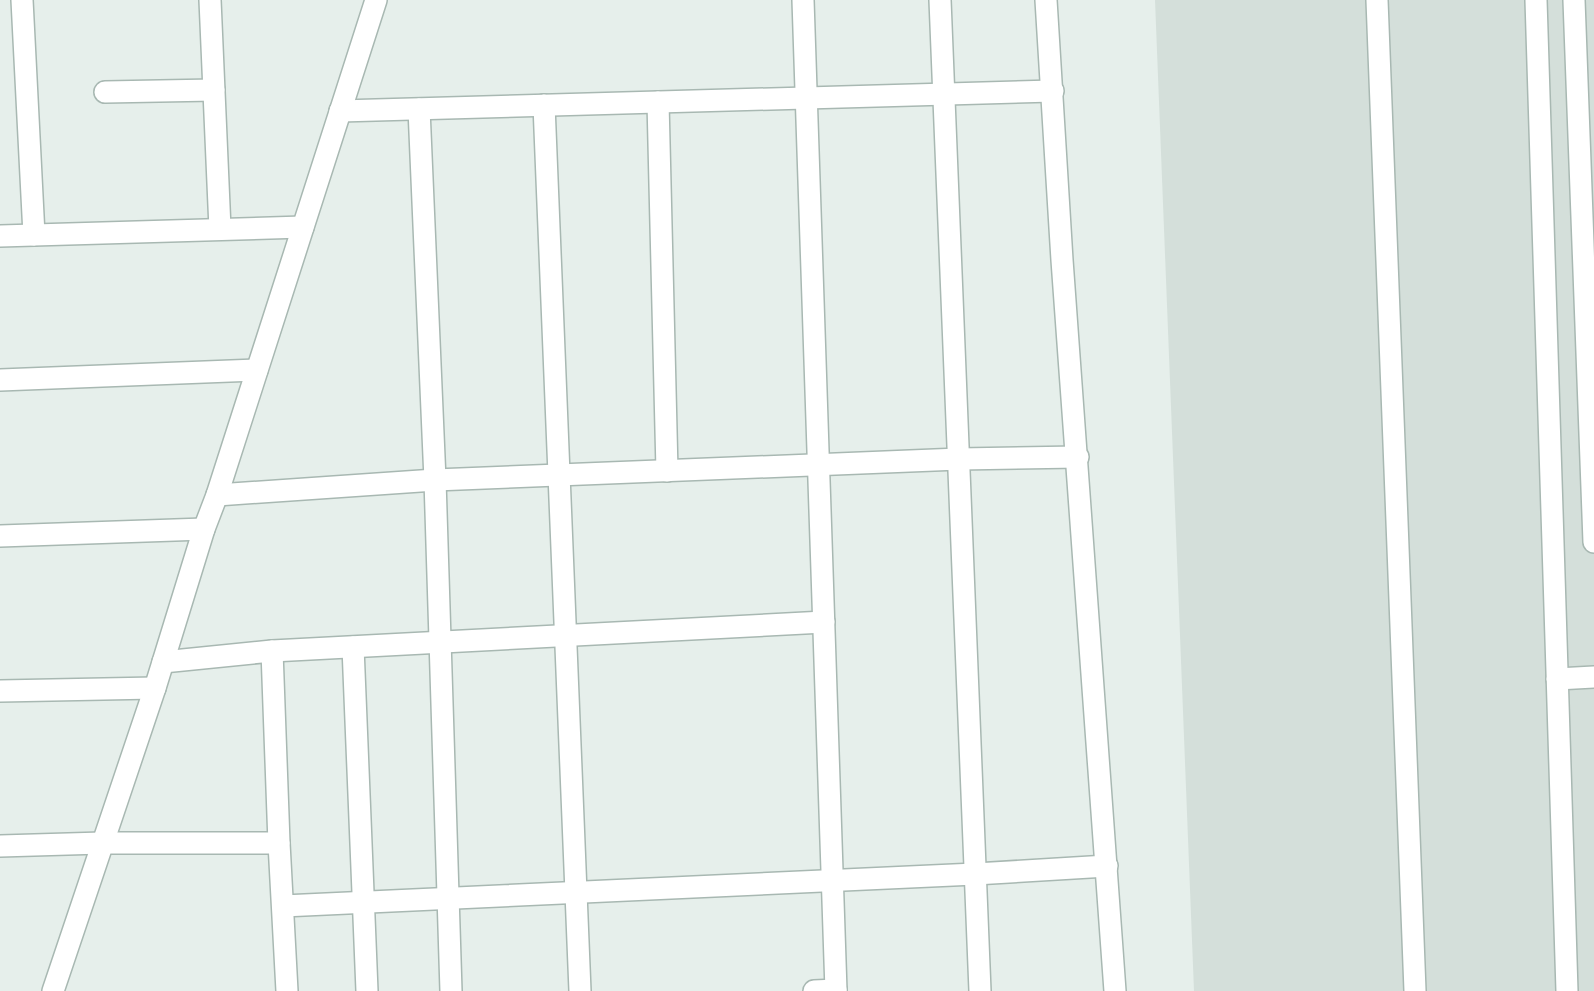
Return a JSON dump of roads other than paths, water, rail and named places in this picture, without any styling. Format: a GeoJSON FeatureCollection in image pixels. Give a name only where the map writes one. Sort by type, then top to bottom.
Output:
{"type":"FeatureCollection","features":[{"type":"Feature","properties":{"kind":"street"},"geometry":{"type":"LineString","coordinates":[[22,0],[34,235]]}},
{"type":"Feature","properties":{"kind":"street"},"geometry":{"type":"LineString","coordinates":[[210,0],[220,229]]}},
{"type":"Feature","properties":{"kind":"street"},"geometry":{"type":"LineString","coordinates":[[53,991],[155,688],[376,0]]}},
{"type":"Feature","properties":{"kind":"street"},"geometry":{"type":"LineString","coordinates":[[803,0],[836,990],[814,991]]}},
{"type":"Feature","properties":{"kind":"street"},"geometry":{"type":"LineString","coordinates":[[940,0],[980,991]]}},
{"type":"Feature","properties":{"kind":"street"},"geometry":{"type":"LineString","coordinates":[[1046,0],[1115,991]]}},
{"type":"Feature","properties":{"kind":"street"},"geometry":{"type":"LineString","coordinates":[[1377,0],[1415,991]]}},
{"type":"Feature","properties":{"kind":"street"},"geometry":{"type":"LineString","coordinates":[[1536,0],[1567,991]]}},
{"type":"Feature","properties":{"kind":"street"},"geometry":{"type":"LineString","coordinates":[[1574,0],[1585,39],[1594,542]]}},
{"type":"Feature","properties":{"kind":"street"},"geometry":{"type":"LineString","coordinates":[[105,92],[214,90]]}},
{"type":"Feature","properties":{"kind":"street"},"geometry":{"type":"LineString","coordinates":[[340,111],[1053,91]]}},
{"type":"Feature","properties":{"kind":"street"},"geometry":{"type":"LineString","coordinates":[[657,102],[667,471]]}},
{"type":"Feature","properties":{"kind":"street"},"geometry":{"type":"LineString","coordinates":[[544,105],[580,991]]}},
{"type":"Feature","properties":{"kind":"street"},"geometry":{"type":"LineString","coordinates":[[419,109],[435,480],[452,991]]}},
{"type":"Feature","properties":{"kind":"street"},"geometry":{"type":"LineString","coordinates":[[0,236],[303,226]]}},
{"type":"Feature","properties":{"kind":"street"},"geometry":{"type":"LineString","coordinates":[[0,380],[257,370]]}},
{"type":"Feature","properties":{"kind":"street"},"geometry":{"type":"LineString","coordinates":[[217,495],[435,480],[958,459],[1078,457]]}},
{"type":"Feature","properties":{"kind":"street"},"geometry":{"type":"LineString","coordinates":[[0,536],[204,529]]}},
{"type":"Feature","properties":{"kind":"street"},"geometry":{"type":"LineString","coordinates":[[163,662],[272,651],[824,622]]}},
{"type":"Feature","properties":{"kind":"street"},"geometry":{"type":"LineString","coordinates":[[353,647],[367,991]]}},
{"type":"Feature","properties":{"kind":"street"},"geometry":{"type":"LineString","coordinates":[[272,651],[288,991]]}},
{"type":"Feature","properties":{"kind":"street"},"geometry":{"type":"LineString","coordinates":[[1557,679],[1594,677]]}},
{"type":"Feature","properties":{"kind":"street"},"geometry":{"type":"LineString","coordinates":[[0,691],[155,688]]}},
{"type":"Feature","properties":{"kind":"street"},"geometry":{"type":"LineString","coordinates":[[0,846],[279,843]]}},
{"type":"Feature","properties":{"kind":"street"},"geometry":{"type":"LineString","coordinates":[[283,906],[1107,866]]}}]}
